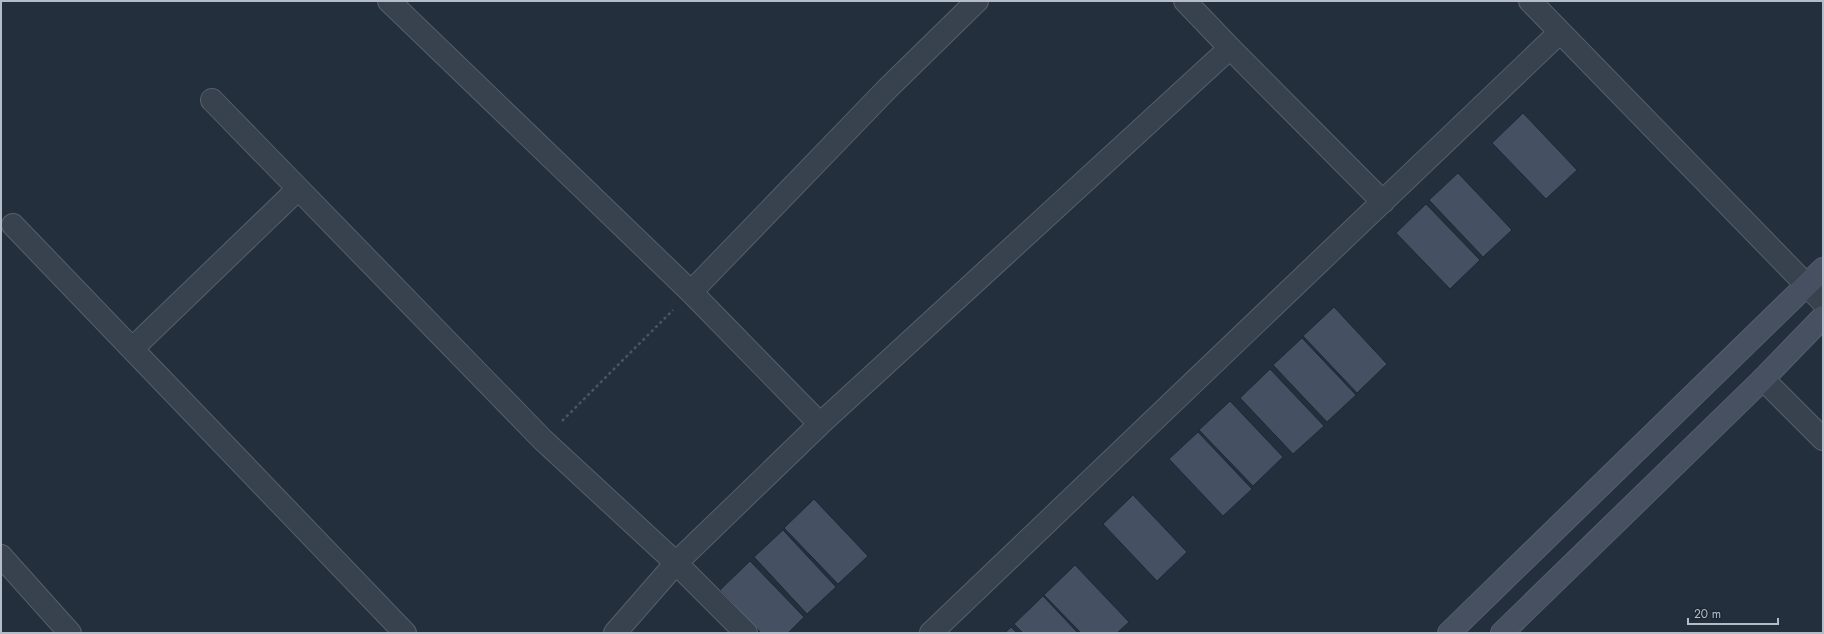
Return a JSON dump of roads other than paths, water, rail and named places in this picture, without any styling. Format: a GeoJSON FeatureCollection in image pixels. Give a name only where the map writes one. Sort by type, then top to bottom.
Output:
{"type":"FeatureCollection","features":[{"type":"Feature","properties":{"kind":"street"},"geometry":{"type":"LineString","coordinates":[[389,1],[692,292],[820,424]]}},
{"type":"Feature","properties":{"kind":"street"},"geometry":{"type":"LineString","coordinates":[[692,292],[888,88],[977,1]]}},
{"type":"Feature","properties":{"kind":"street"},"geometry":{"type":"LineString","coordinates":[[1185,1],[1383,202]]}},
{"type":"Feature","properties":{"kind":"street"},"geometry":{"type":"LineString","coordinates":[[1530,1],[1559,33],[1823,302]]}},
{"type":"Feature","properties":{"kind":"street"},"geometry":{"type":"LineString","coordinates":[[931,633],[1559,33]]}},
{"type":"Feature","properties":{"kind":"street"},"geometry":{"type":"LineString","coordinates":[[616,633],[676,563],[820,424],[1230,48]]}},
{"type":"Feature","properties":{"kind":"street"},"geometry":{"type":"LineString","coordinates":[[212,100],[543,440],[676,563],[746,633]]}},
{"type":"Feature","properties":{"kind":"street"},"geometry":{"type":"LineString","coordinates":[[132,349],[298,189]]}},
{"type":"Feature","properties":{"kind":"street"},"geometry":{"type":"LineString","coordinates":[[13,225],[405,633]]}},
{"type":"Feature","properties":{"kind":"street"},"geometry":{"type":"LineString","coordinates":[[1449,633],[1823,269]]}},
{"type":"Feature","properties":{"kind":"street"},"geometry":{"type":"LineString","coordinates":[[1502,633],[1763,379],[1823,317]]}},
{"type":"Feature","properties":{"kind":"street"},"geometry":{"type":"LineString","coordinates":[[1763,379],[1823,439]]}},
{"type":"Feature","properties":{"kind":"street"},"geometry":{"type":"LineString","coordinates":[[1,556],[70,633]]}}]}
